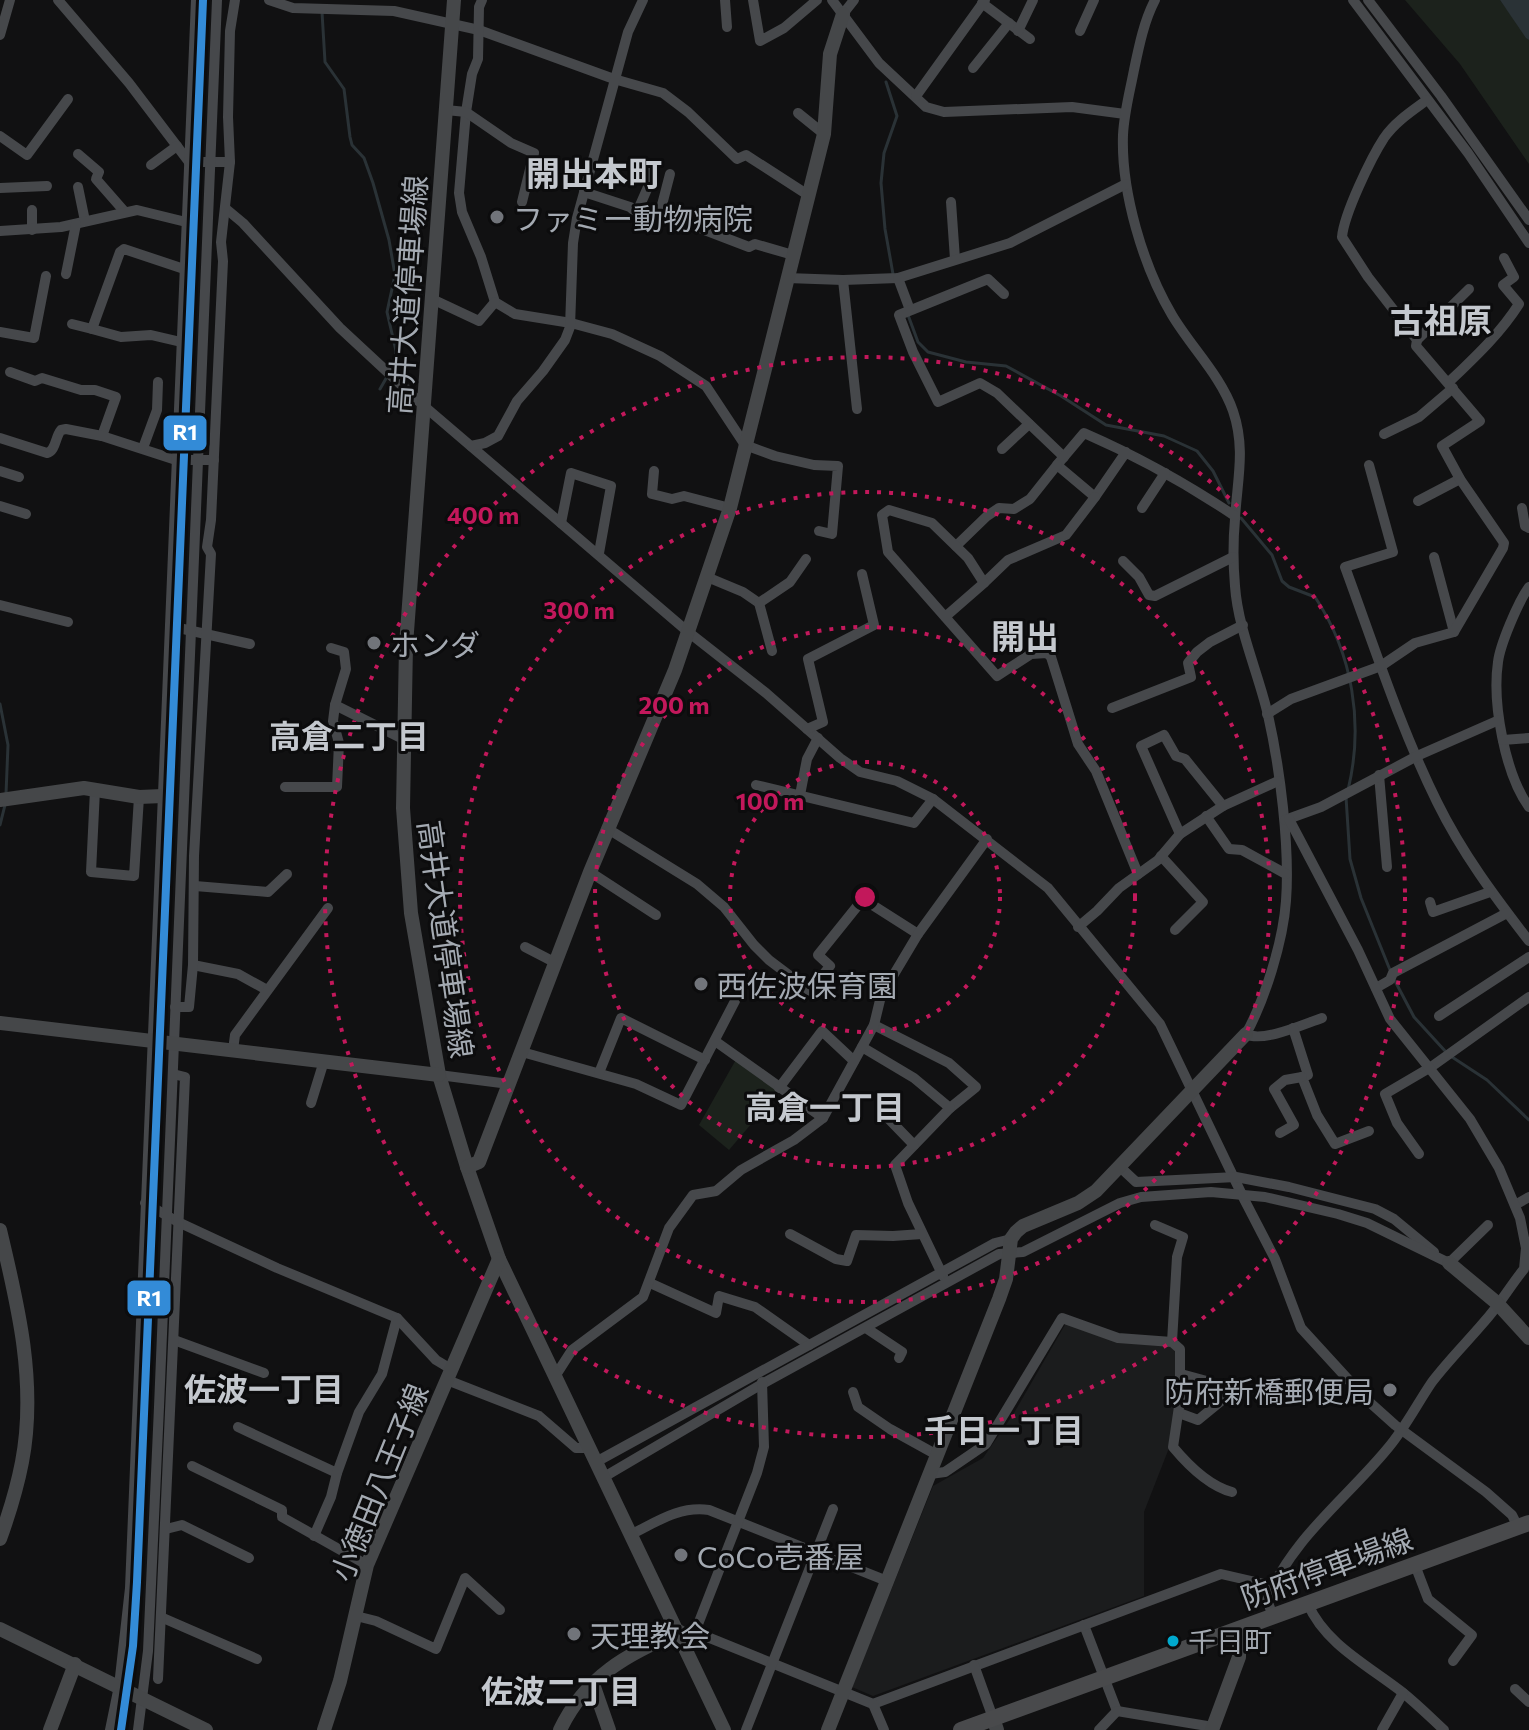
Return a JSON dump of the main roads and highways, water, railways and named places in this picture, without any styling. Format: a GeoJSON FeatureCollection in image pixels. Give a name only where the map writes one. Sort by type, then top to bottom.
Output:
{"type":"FeatureCollection","features":[{"type":"Feature","properties":{"kind":"main road","name":"防府停車場線"},"geometry":{"type":"LineString","coordinates":[[961,1730],[995,1724],[1104,1678],[1524,1525]]}},
{"type":"Feature","properties":{"kind":"waterway"},"geometry":{"type":"LineString","coordinates":[[322,12],[325,62],[344,89],[352,145],[364,158],[373,183],[395,275],[387,312],[396,361],[380,389]]}},
{"type":"Feature","properties":{"kind":"waterway"},"geometry":{"type":"LineString","coordinates":[[886,82],[897,116],[884,153],[881,183],[893,274]]}},
{"type":"Feature","properties":{"kind":"waterway"},"geometry":{"type":"LineString","coordinates":[[908,315],[918,342],[928,352],[966,362],[1006,366],[1106,425],[1164,436],[1197,451],[1213,471],[1229,503]]}},
{"type":"Feature","properties":{"kind":"waterway"},"geometry":{"type":"LineString","coordinates":[[1241,518],[1272,555],[1282,581],[1315,597],[1338,642],[1352,690],[1355,715],[1353,765],[1348,790]]}},
{"type":"Feature","properties":{"kind":"waterway"},"geometry":{"type":"LineString","coordinates":[[0,704],[8,745],[6,794]]}},
{"type":"Feature","properties":{"kind":"waterway"},"geometry":{"type":"LineString","coordinates":[[1346,797],[1350,859],[1361,898],[1390,970]]}},
{"type":"Feature","properties":{"kind":"waterway"},"geometry":{"type":"LineString","coordinates":[[0,825],[5,805]]}},
{"type":"Feature","properties":{"kind":"waterway"},"geometry":{"type":"LineString","coordinates":[[1395,981],[1414,1017],[1446,1052]]}},
{"type":"Feature","properties":{"kind":"waterway"},"geometry":{"type":"LineString","coordinates":[[1452,1057],[1487,1080],[1529,1120]]}},
{"type":"Feature","properties":{"kind":"place","name":"ファミー動物病院"},"geometry":{"type":"Point","coordinates":[497,217]}},
{"type":"Feature","properties":{"kind":"place","name":"ホンダ"},"geometry":{"type":"Point","coordinates":[374,643]}},
{"type":"Feature","properties":{"kind":"place","name":"西佐波保育園"},"geometry":{"type":"Point","coordinates":[701,984]}},
{"type":"Feature","properties":{"kind":"place","name":"防府新橋郵便局"},"geometry":{"type":"Point","coordinates":[1390,1390]}},
{"type":"Feature","properties":{"kind":"place","name":"CoCo壱番屋"},"geometry":{"type":"Point","coordinates":[681,1555]}},
{"type":"Feature","properties":{"kind":"place","name":"天理教会"},"geometry":{"type":"Point","coordinates":[574,1634]}},
{"type":"Feature","properties":{"kind":"place","name":"千日町"},"geometry":{"type":"Point","coordinates":[1173,1641]}},
{"type":"Feature","properties":{"kind":"district","name":"開出本町"},"geometry":{"type":"Point","coordinates":[594,172]}},
{"type":"Feature","properties":{"kind":"district","name":"古祖原"},"geometry":{"type":"Point","coordinates":[1441,319]}},
{"type":"Feature","properties":{"kind":"district","name":"開出"},"geometry":{"type":"Point","coordinates":[1025,635]}},
{"type":"Feature","properties":{"kind":"district","name":"高倉二丁目"},"geometry":{"type":"Point","coordinates":[349,735]}},
{"type":"Feature","properties":{"kind":"district","name":"高倉一丁目"},"geometry":{"type":"Point","coordinates":[825,1106]}},
{"type":"Feature","properties":{"kind":"district","name":"佐波一丁目"},"geometry":{"type":"Point","coordinates":[264,1388]}},
{"type":"Feature","properties":{"kind":"district","name":"千日一丁目"},"geometry":{"type":"Point","coordinates":[1004,1429]}},
{"type":"Feature","properties":{"kind":"district","name":"佐波二丁目"},"geometry":{"type":"Point","coordinates":[561,1690]}}]}
